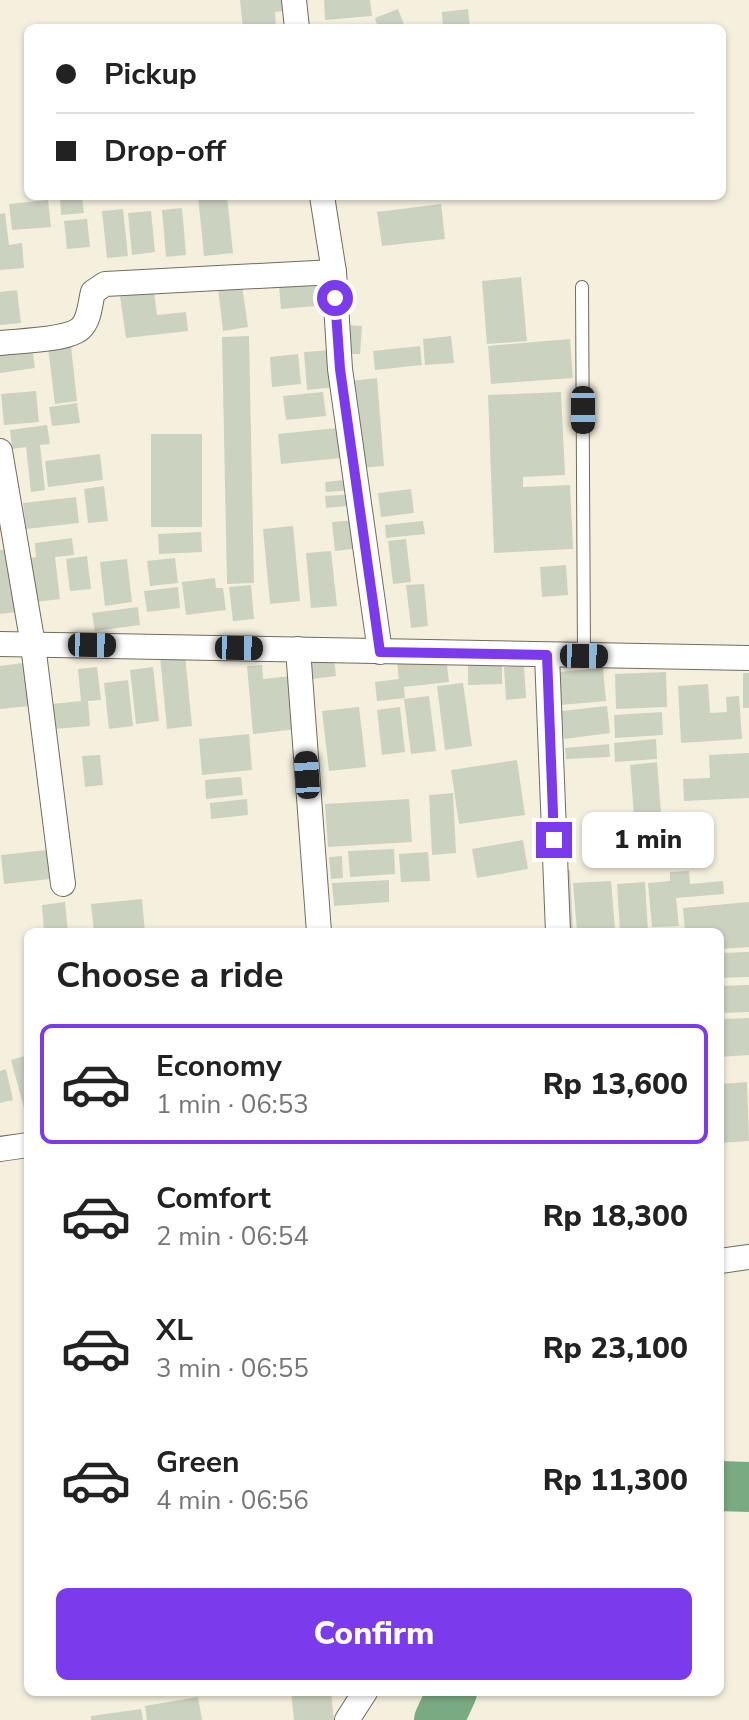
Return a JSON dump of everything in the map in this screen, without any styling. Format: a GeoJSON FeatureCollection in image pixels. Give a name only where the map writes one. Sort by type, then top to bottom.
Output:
{"type":"FeatureCollection","features":[{"type":"Feature","properties":{"kind":"street"},"geometry":{"type":"LineString","coordinates":[[294,0],[297,24]]}},
{"type":"Feature","properties":{"kind":"street"},"geometry":{"type":"LineString","coordinates":[[323,200],[334,272],[340,369],[380,652]]}},
{"type":"Feature","properties":{"kind":"street"},"geometry":{"type":"LineString","coordinates":[[0,343],[68,335],[81,329],[88,318],[93,292],[105,284],[334,272]]}},
{"type":"Feature","properties":{"kind":"street"},"geometry":{"type":"LineString","coordinates":[[0,451],[33,645],[63,884]]}},
{"type":"Feature","properties":{"kind":"street"},"geometry":{"type":"LineString","coordinates":[[0,644],[749,658]]}},
{"type":"Feature","properties":{"kind":"street"},"geometry":{"type":"LineString","coordinates":[[298,649],[319,928]]}},
{"type":"Feature","properties":{"kind":"street"},"geometry":{"type":"LineString","coordinates":[[547,655],[558,928]]}},
{"type":"Feature","properties":{"kind":"street"},"geometry":{"type":"LineString","coordinates":[[0,1149],[24,1146]]}},
{"type":"Feature","properties":{"kind":"street"},"geometry":{"type":"LineString","coordinates":[[724,1260],[749,1257]]}},
{"type":"Feature","properties":{"kind":"street"},"geometry":{"type":"LineString","coordinates":[[347,1720],[362,1696]]}},
{"type":"Feature","properties":{"kind":"lane"},"geometry":{"type":"LineString","coordinates":[[582,287],[584,656]]}},
{"type":"Feature","properties":{"kind":"building"},"geometry":{"type":"Polygon","coordinates":[[[240,0],[289,0],[290,10],[275,12],[276,24],[243,24],[240,0]]]}},
{"type":"Feature","properties":{"kind":"building"},"geometry":{"type":"Polygon","coordinates":[[[324,0],[370,0],[372,16],[325,20],[324,0]]]}},
{"type":"Feature","properties":{"kind":"building"},"geometry":{"type":"Polygon","coordinates":[[[398,9],[404,24],[377,24],[375,18],[398,9]]]}},
{"type":"Feature","properties":{"kind":"building"},"geometry":{"type":"Polygon","coordinates":[[[468,9],[470,24],[443,24],[442,12],[468,9]]]}},
{"type":"Feature","properties":{"kind":"building"},"geometry":{"type":"Polygon","coordinates":[[[48,200],[51,227],[12,230],[9,204],[48,200]]]}},
{"type":"Feature","properties":{"kind":"building"},"geometry":{"type":"Polygon","coordinates":[[[60,200],[82,200],[84,213],[61,215],[60,200]]]}},
{"type":"Feature","properties":{"kind":"building"},"geometry":{"type":"Polygon","coordinates":[[[198,200],[227,200],[233,253],[204,256],[198,200]]]}},
{"type":"Feature","properties":{"kind":"building"},"geometry":{"type":"Polygon","coordinates":[[[441,204],[445,239],[382,246],[377,212],[441,204]]]}},
{"type":"Feature","properties":{"kind":"building"},"geometry":{"type":"Polygon","coordinates":[[[182,208],[186,255],[166,257],[162,210],[182,208]]]}},
{"type":"Feature","properties":{"kind":"building"},"geometry":{"type":"Polygon","coordinates":[[[123,209],[128,256],[107,258],[102,211],[123,209]]]}},
{"type":"Feature","properties":{"kind":"building"},"geometry":{"type":"Polygon","coordinates":[[[151,211],[155,252],[132,255],[128,213],[151,211]]]}},
{"type":"Feature","properties":{"kind":"building"},"geometry":{"type":"Polygon","coordinates":[[[5,213],[9,245],[22,243],[24,268],[0,270],[0,214],[5,213]]]}},
{"type":"Feature","properties":{"kind":"building"},"geometry":{"type":"Polygon","coordinates":[[[87,219],[90,247],[67,249],[64,221],[87,219]]]}},
{"type":"Feature","properties":{"kind":"building"},"geometry":{"type":"Polygon","coordinates":[[[521,277],[527,341],[487,344],[482,281],[521,277]]]}},
{"type":"Feature","properties":{"kind":"building"},"geometry":{"type":"Polygon","coordinates":[[[326,281],[329,305],[281,309],[279,285],[326,281]]]}},
{"type":"Feature","properties":{"kind":"building"},"geometry":{"type":"Polygon","coordinates":[[[242,285],[248,327],[223,331],[218,288],[242,285]]]}},
{"type":"Feature","properties":{"kind":"building"},"geometry":{"type":"Polygon","coordinates":[[[17,290],[21,323],[0,325],[0,292],[17,290]]]}},
{"type":"Feature","properties":{"kind":"building"},"geometry":{"type":"Polygon","coordinates":[[[154,292],[157,315],[186,312],[188,331],[126,338],[120,296],[154,292]]]}},
{"type":"Feature","properties":{"kind":"building"},"geometry":{"type":"Polygon","coordinates":[[[347,325],[362,326],[360,354],[345,354],[347,325]]]}},
{"type":"Feature","properties":{"kind":"building"},"geometry":{"type":"Polygon","coordinates":[[[249,336],[254,583],[227,584],[222,337],[249,336]]]}},
{"type":"Feature","properties":{"kind":"building"},"geometry":{"type":"Polygon","coordinates":[[[451,336],[454,363],[425,365],[423,339],[451,336]]]}},
{"type":"Feature","properties":{"kind":"building"},"geometry":{"type":"Polygon","coordinates":[[[570,339],[573,378],[491,384],[488,346],[570,339]]]}},
{"type":"Feature","properties":{"kind":"building"},"geometry":{"type":"Polygon","coordinates":[[[32,346],[35,368],[0,373],[0,351],[32,346]]]}},
{"type":"Feature","properties":{"kind":"building"},"geometry":{"type":"Polygon","coordinates":[[[71,346],[77,401],[55,404],[48,348],[71,346]]]}},
{"type":"Feature","properties":{"kind":"building"},"geometry":{"type":"Polygon","coordinates":[[[420,346],[422,365],[375,370],[373,351],[420,346]]]}},
{"type":"Feature","properties":{"kind":"building"},"geometry":{"type":"Polygon","coordinates":[[[332,350],[335,387],[307,390],[304,352],[332,350]]]}},
{"type":"Feature","properties":{"kind":"building"},"geometry":{"type":"Polygon","coordinates":[[[298,354],[301,384],[272,387],[270,357],[298,354]]]}},
{"type":"Feature","properties":{"kind":"building"},"geometry":{"type":"Polygon","coordinates":[[[377,378],[384,466],[359,468],[351,381],[377,378]]]}},
{"type":"Feature","properties":{"kind":"building"},"geometry":{"type":"Polygon","coordinates":[[[36,391],[39,422],[4,425],[1,394],[36,391]]]}},
{"type":"Feature","properties":{"kind":"building"},"geometry":{"type":"Polygon","coordinates":[[[323,392],[326,416],[286,420],[283,396],[323,392]]]}},
{"type":"Feature","properties":{"kind":"building"},"geometry":{"type":"Polygon","coordinates":[[[561,392],[565,475],[523,477],[523,487],[570,485],[573,549],[494,553],[488,395],[561,392]]]}},
{"type":"Feature","properties":{"kind":"building"},"geometry":{"type":"Polygon","coordinates":[[[77,403],[80,423],[52,426],[49,407],[77,403]]]}},
{"type":"Feature","properties":{"kind":"building"},"geometry":{"type":"Polygon","coordinates":[[[47,425],[50,444],[40,445],[45,490],[31,492],[26,447],[12,449],[10,430],[47,425]]]}},
{"type":"Feature","properties":{"kind":"building"},"geometry":{"type":"Polygon","coordinates":[[[337,428],[341,458],[281,464],[278,434],[337,428]]]}},
{"type":"Feature","properties":{"kind":"building"},"geometry":{"type":"Polygon","coordinates":[[[151,434],[202,434],[202,527],[151,527],[151,434]]]}},
{"type":"Feature","properties":{"kind":"building"},"geometry":{"type":"Polygon","coordinates":[[[100,454],[103,480],[48,487],[45,461],[100,454]]]}},
{"type":"Feature","properties":{"kind":"building"},"geometry":{"type":"Polygon","coordinates":[[[353,479],[354,490],[326,492],[325,482],[353,479]]]}},
{"type":"Feature","properties":{"kind":"building"},"geometry":{"type":"Polygon","coordinates":[[[104,486],[108,521],[88,523],[84,489],[104,486]]]}},
{"type":"Feature","properties":{"kind":"building"},"geometry":{"type":"Polygon","coordinates":[[[411,489],[414,513],[381,517],[378,493],[411,489]]]}},
{"type":"Feature","properties":{"kind":"building"},"geometry":{"type":"Polygon","coordinates":[[[355,494],[356,505],[326,508],[325,496],[355,494]]]}},
{"type":"Feature","properties":{"kind":"building"},"geometry":{"type":"Polygon","coordinates":[[[76,497],[79,523],[26,529],[23,503],[76,497]]]}},
{"type":"Feature","properties":{"kind":"building"},"geometry":{"type":"Polygon","coordinates":[[[358,520],[361,548],[335,551],[332,522],[358,520]]]}},
{"type":"Feature","properties":{"kind":"building"},"geometry":{"type":"Polygon","coordinates":[[[423,521],[425,534],[386,538],[385,525],[423,521]]]}},
{"type":"Feature","properties":{"kind":"building"},"geometry":{"type":"Polygon","coordinates":[[[293,526],[300,601],[270,604],[263,529],[293,526]]]}},
{"type":"Feature","properties":{"kind":"building"},"geometry":{"type":"Polygon","coordinates":[[[201,532],[202,552],[159,554],[158,534],[201,532]]]}},
{"type":"Feature","properties":{"kind":"building"},"geometry":{"type":"Polygon","coordinates":[[[72,538],[74,555],[55,557],[60,599],[36,602],[31,558],[36,557],[35,543],[72,538]]]}},
{"type":"Feature","properties":{"kind":"building"},"geometry":{"type":"Polygon","coordinates":[[[406,539],[411,582],[393,584],[388,541],[406,539]]]}},
{"type":"Feature","properties":{"kind":"building"},"geometry":{"type":"Polygon","coordinates":[[[9,549],[16,612],[0,614],[0,550],[9,549]]]}},
{"type":"Feature","properties":{"kind":"building"},"geometry":{"type":"Polygon","coordinates":[[[331,551],[337,606],[311,608],[306,553],[331,551]]]}},
{"type":"Feature","properties":{"kind":"building"},"geometry":{"type":"Polygon","coordinates":[[[87,556],[91,589],[70,591],[66,559],[87,556]]]}},
{"type":"Feature","properties":{"kind":"building"},"geometry":{"type":"Polygon","coordinates":[[[175,558],[178,583],[150,586],[147,561],[175,558]]]}},
{"type":"Feature","properties":{"kind":"building"},"geometry":{"type":"Polygon","coordinates":[[[127,559],[132,602],[105,606],[100,562],[127,559]]]}},
{"type":"Feature","properties":{"kind":"building"},"geometry":{"type":"Polygon","coordinates":[[[566,565],[568,595],[542,597],[540,567],[566,565]]]}},
{"type":"Feature","properties":{"kind":"building"},"geometry":{"type":"Polygon","coordinates":[[[215,578],[216,588],[223,588],[226,610],[186,615],[182,582],[215,578]]]}},
{"type":"Feature","properties":{"kind":"building"},"geometry":{"type":"Polygon","coordinates":[[[424,584],[428,626],[411,628],[406,585],[424,584]]]}},
{"type":"Feature","properties":{"kind":"building"},"geometry":{"type":"Polygon","coordinates":[[[251,585],[254,619],[233,621],[229,587],[251,585]]]}},
{"type":"Feature","properties":{"kind":"building"},"geometry":{"type":"Polygon","coordinates":[[[178,587],[180,608],[147,612],[144,591],[178,587]]]}},
{"type":"Feature","properties":{"kind":"building"},"geometry":{"type":"Polygon","coordinates":[[[138,607],[140,625],[95,631],[92,613],[138,607]]]}},
{"type":"Feature","properties":{"kind":"building"},"geometry":{"type":"Polygon","coordinates":[[[185,655],[192,726],[167,729],[160,657],[185,655]]]}},
{"type":"Feature","properties":{"kind":"building"},"geometry":{"type":"Polygon","coordinates":[[[446,656],[449,682],[404,687],[405,698],[377,701],[375,682],[399,679],[397,662],[446,656]]]}},
{"type":"Feature","properties":{"kind":"building"},"geometry":{"type":"Polygon","coordinates":[[[468,657],[502,657],[502,684],[468,685],[468,657]]]}},
{"type":"Feature","properties":{"kind":"building"},"geometry":{"type":"Polygon","coordinates":[[[334,659],[336,676],[312,679],[310,662],[334,659]]]}},
{"type":"Feature","properties":{"kind":"building"},"geometry":{"type":"Polygon","coordinates":[[[23,663],[29,706],[0,709],[0,666],[23,663]]]}},
{"type":"Feature","properties":{"kind":"building"},"geometry":{"type":"Polygon","coordinates":[[[262,665],[263,679],[292,676],[297,729],[253,734],[247,666],[262,665]]]}},
{"type":"Feature","properties":{"kind":"building"},"geometry":{"type":"Polygon","coordinates":[[[524,666],[526,698],[506,700],[504,667],[524,666]]]}},
{"type":"Feature","properties":{"kind":"building"},"geometry":{"type":"Polygon","coordinates":[[[97,667],[101,700],[88,701],[90,726],[54,729],[52,704],[81,701],[78,669],[97,667]]]}},
{"type":"Feature","properties":{"kind":"building"},"geometry":{"type":"Polygon","coordinates":[[[153,667],[159,721],[136,724],[130,670],[153,667]]]}},
{"type":"Feature","properties":{"kind":"building"},"geometry":{"type":"Polygon","coordinates":[[[603,668],[606,701],[561,705],[559,672],[603,668]]]}},
{"type":"Feature","properties":{"kind":"building"},"geometry":{"type":"Polygon","coordinates":[[[666,672],[667,707],[616,709],[615,674],[666,672]]]}},
{"type":"Feature","properties":{"kind":"building"},"geometry":{"type":"Polygon","coordinates":[[[743,673],[749,673],[749,708],[743,708],[743,673]]]}},
{"type":"Feature","properties":{"kind":"building"},"geometry":{"type":"Polygon","coordinates":[[[128,680],[133,726],[109,729],[104,683],[128,680]]]}},
{"type":"Feature","properties":{"kind":"building"},"geometry":{"type":"Polygon","coordinates":[[[463,683],[472,746],[445,750],[437,686],[463,683]]]}},
{"type":"Feature","properties":{"kind":"building"},"geometry":{"type":"Polygon","coordinates":[[[708,684],[710,713],[727,712],[726,697],[739,696],[742,739],[681,743],[678,686],[708,684]]]}},
{"type":"Feature","properties":{"kind":"building"},"geometry":{"type":"Polygon","coordinates":[[[429,696],[436,751],[411,754],[404,699],[429,696]]]}},
{"type":"Feature","properties":{"kind":"building"},"geometry":{"type":"Polygon","coordinates":[[[607,706],[610,733],[564,739],[561,711],[607,706]]]}},
{"type":"Feature","properties":{"kind":"building"},"geometry":{"type":"Polygon","coordinates":[[[359,707],[366,767],[329,771],[322,711],[359,707]]]}},
{"type":"Feature","properties":{"kind":"building"},"geometry":{"type":"Polygon","coordinates":[[[400,707],[405,752],[382,755],[377,710],[400,707]]]}},
{"type":"Feature","properties":{"kind":"building"},"geometry":{"type":"Polygon","coordinates":[[[662,712],[663,735],[615,738],[614,715],[662,712]]]}},
{"type":"Feature","properties":{"kind":"building"},"geometry":{"type":"Polygon","coordinates":[[[249,734],[252,770],[202,775],[199,739],[249,734]]]}},
{"type":"Feature","properties":{"kind":"building"},"geometry":{"type":"Polygon","coordinates":[[[656,739],[657,759],[615,762],[614,743],[656,739]]]}},
{"type":"Feature","properties":{"kind":"building"},"geometry":{"type":"Polygon","coordinates":[[[609,744],[610,757],[566,759],[565,748],[609,744]]]}},
{"type":"Feature","properties":{"kind":"building"},"geometry":{"type":"Polygon","coordinates":[[[749,753],[749,798],[684,801],[683,779],[710,778],[709,755],[749,753]]]}},
{"type":"Feature","properties":{"kind":"building"},"geometry":{"type":"Polygon","coordinates":[[[100,755],[103,785],[85,787],[82,756],[100,755]]]}},
{"type":"Feature","properties":{"kind":"building"},"geometry":{"type":"Polygon","coordinates":[[[517,760],[525,815],[459,824],[451,770],[517,760]]]}},
{"type":"Feature","properties":{"kind":"building"},"geometry":{"type":"Polygon","coordinates":[[[657,762],[661,813],[634,815],[630,765],[657,762]]]}},
{"type":"Feature","properties":{"kind":"building"},"geometry":{"type":"Polygon","coordinates":[[[241,777],[243,795],[206,799],[205,780],[241,777]]]}},
{"type":"Feature","properties":{"kind":"building"},"geometry":{"type":"Polygon","coordinates":[[[453,793],[456,853],[432,855],[429,795],[453,793]]]}},
{"type":"Feature","properties":{"kind":"building"},"geometry":{"type":"Polygon","coordinates":[[[247,799],[248,815],[211,819],[210,803],[247,799]]]}},
{"type":"Feature","properties":{"kind":"building"},"geometry":{"type":"Polygon","coordinates":[[[409,799],[412,842],[328,847],[325,804],[409,799]]]}},
{"type":"Feature","properties":{"kind":"building"},"geometry":{"type":"Polygon","coordinates":[[[523,840],[528,869],[477,878],[472,849],[523,840]]]}},
{"type":"Feature","properties":{"kind":"building"},"geometry":{"type":"Polygon","coordinates":[[[56,849],[59,878],[4,884],[1,855],[56,849]]]}},
{"type":"Feature","properties":{"kind":"building"},"geometry":{"type":"Polygon","coordinates":[[[394,849],[395,874],[350,877],[348,851],[394,849]]]}},
{"type":"Feature","properties":{"kind":"building"},"geometry":{"type":"Polygon","coordinates":[[[428,852],[430,881],[401,882],[399,854],[428,852]]]}},
{"type":"Feature","properties":{"kind":"building"},"geometry":{"type":"Polygon","coordinates":[[[342,856],[343,878],[331,879],[329,857],[342,856]]]}},
{"type":"Feature","properties":{"kind":"building"},"geometry":{"type":"Polygon","coordinates":[[[570,870],[573,928],[563,928],[560,871],[570,870]]]}},
{"type":"Feature","properties":{"kind":"building"},"geometry":{"type":"Polygon","coordinates":[[[689,871],[690,884],[723,881],[724,894],[676,898],[679,926],[652,927],[648,883],[670,881],[670,872],[689,871]]]}},
{"type":"Feature","properties":{"kind":"building"},"geometry":{"type":"Polygon","coordinates":[[[389,880],[389,902],[334,906],[332,883],[389,880]]]}},
{"type":"Feature","properties":{"kind":"building"},"geometry":{"type":"Polygon","coordinates":[[[611,881],[615,928],[577,928],[573,883],[611,881]]]}},
{"type":"Feature","properties":{"kind":"building"},"geometry":{"type":"Polygon","coordinates":[[[645,882],[648,928],[620,928],[617,884],[645,882]]]}},
{"type":"Feature","properties":{"kind":"building"},"geometry":{"type":"Polygon","coordinates":[[[142,899],[145,928],[94,928],[91,904],[142,899]]]}},
{"type":"Feature","properties":{"kind":"building"},"geometry":{"type":"Polygon","coordinates":[[[65,902],[68,928],[44,928],[42,905],[65,902]]]}},
{"type":"Feature","properties":{"kind":"building"},"geometry":{"type":"Polygon","coordinates":[[[749,902],[749,947],[724,949],[724,928],[685,928],[683,908],[749,902]]]}},
{"type":"Feature","properties":{"kind":"building"},"geometry":{"type":"Polygon","coordinates":[[[749,952],[749,977],[724,978],[724,953],[749,952]]]}},
{"type":"Feature","properties":{"kind":"building"},"geometry":{"type":"Polygon","coordinates":[[[749,985],[749,1012],[724,1013],[724,986],[749,985]]]}},
{"type":"Feature","properties":{"kind":"building"},"geometry":{"type":"Polygon","coordinates":[[[749,1018],[749,1055],[724,1057],[724,1019],[749,1018]]]}},
{"type":"Feature","properties":{"kind":"building"},"geometry":{"type":"Polygon","coordinates":[[[24,1056],[24,1108],[11,1060],[24,1056]]]}},
{"type":"Feature","properties":{"kind":"building"},"geometry":{"type":"Polygon","coordinates":[[[6,1069],[13,1100],[0,1103],[0,1071],[6,1069]]]}},
{"type":"Feature","properties":{"kind":"building"},"geometry":{"type":"Polygon","coordinates":[[[747,1082],[749,1141],[724,1143],[724,1084],[747,1082]]]}},
{"type":"Feature","properties":{"kind":"building"},"geometry":{"type":"Polygon","coordinates":[[[291,1696],[331,1696],[334,1720],[294,1720],[291,1696]]]}},
{"type":"Feature","properties":{"kind":"building"},"geometry":{"type":"Polygon","coordinates":[[[198,1697],[202,1720],[147,1720],[145,1706],[198,1697]]]}},
{"type":"Feature","properties":{"kind":"building"},"geometry":{"type":"Polygon","coordinates":[[[141,1709],[143,1720],[91,1720],[91,1716],[141,1709]]]}},
{"type":"Feature","properties":{"kind":"waterway"},"geometry":{"type":"LineString","coordinates":[[724,1486],[749,1487]]}},
{"type":"Feature","properties":{"kind":"waterway"},"geometry":{"type":"LineString","coordinates":[[439,1720],[450,1696]]}},
{"type":"Feature","properties":{"kind":"route"},"geometry":{"type":"LineString","coordinates":[[335,298],[340,369],[380,652],[547,655],[554,840]]}}]}
